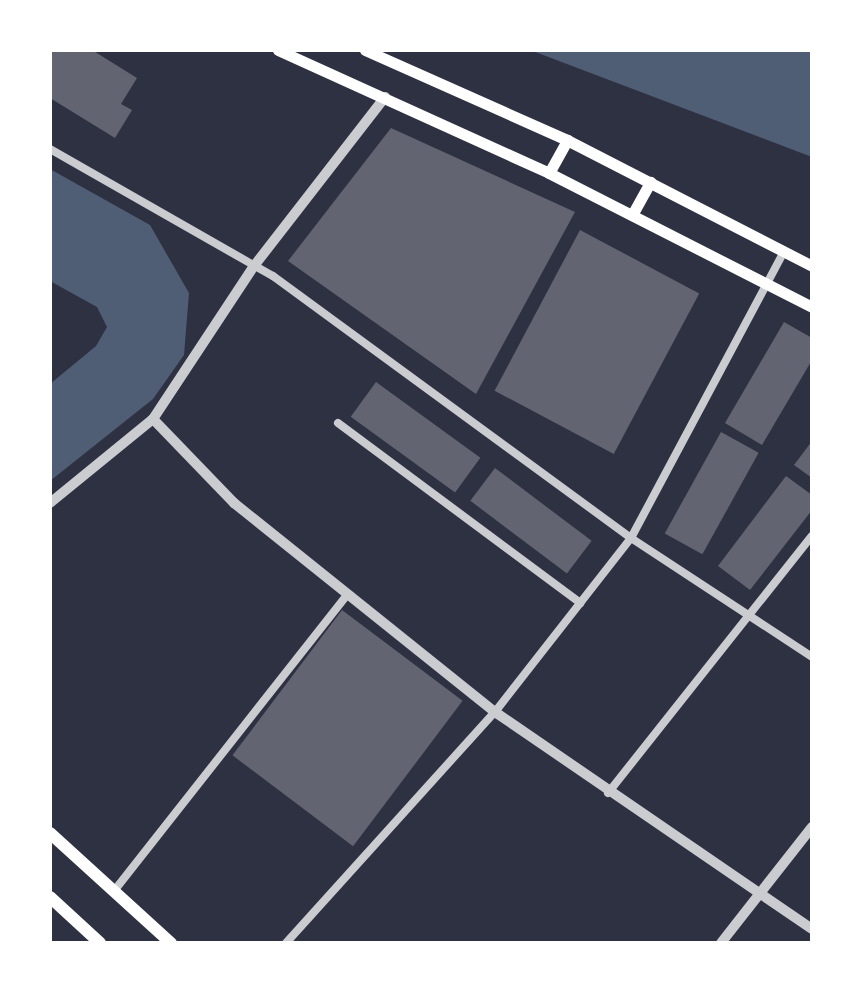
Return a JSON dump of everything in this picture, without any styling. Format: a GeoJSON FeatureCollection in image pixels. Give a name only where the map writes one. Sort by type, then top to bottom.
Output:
{"type":"FeatureCollection","features":[{"type":"Feature","properties":{"kind":"main road"},"geometry":{"type":"LineString","coordinates":[[278,50],[291,53],[549,173],[812,307]]}},
{"type":"Feature","properties":{"kind":"main road"},"geometry":{"type":"LineString","coordinates":[[365,50],[567,140],[812,266]]}},
{"type":"Feature","properties":{"kind":"main road"},"geometry":{"type":"LineString","coordinates":[[549,173],[567,140]]}},
{"type":"Feature","properties":{"kind":"main road"},"geometry":{"type":"LineString","coordinates":[[632,215],[650,182]]}},
{"type":"Feature","properties":{"kind":"main road"},"geometry":{"type":"LineString","coordinates":[[50,833],[171,943]]}},
{"type":"Feature","properties":{"kind":"main road"},"geometry":{"type":"LineString","coordinates":[[50,897],[100,943]]}},
{"type":"Feature","properties":{"kind":"street"},"geometry":{"type":"LineString","coordinates":[[50,503],[153,419],[254,266],[385,97]]}},
{"type":"Feature","properties":{"kind":"street"},"geometry":{"type":"LineString","coordinates":[[50,149],[254,266],[631,538],[753,614],[812,657]]}},
{"type":"Feature","properties":{"kind":"street"},"geometry":{"type":"LineString","coordinates":[[286,943],[495,712],[631,538],[784,252]]}},
{"type":"Feature","properties":{"kind":"street"},"geometry":{"type":"LineString","coordinates":[[153,419],[234,503],[495,712],[608,794],[812,929]]}},
{"type":"Feature","properties":{"kind":"street"},"geometry":{"type":"LineString","coordinates":[[338,423],[580,603]]}},
{"type":"Feature","properties":{"kind":"street"},"geometry":{"type":"LineString","coordinates":[[608,794],[812,536]]}},
{"type":"Feature","properties":{"kind":"street"},"geometry":{"type":"LineString","coordinates":[[114,891],[348,594]]}},
{"type":"Feature","properties":{"kind":"street"},"geometry":{"type":"LineString","coordinates":[[721,943],[812,827]]}},
{"type":"Feature","properties":{"kind":"water"},"geometry":{"type":"Polygon","coordinates":[[[530,50],[812,50],[812,157],[530,50]]]}},
{"type":"Feature","properties":{"kind":"water"},"geometry":{"type":"Polygon","coordinates":[[[50,169],[150,225],[189,293],[184,355],[153,399],[50,481],[50,384],[96,346],[107,327],[97,307],[50,281],[50,169]]]}},
{"type":"Feature","properties":{"kind":"building"},"geometry":{"type":"Polygon","coordinates":[[[50,50],[92,50],[137,78],[121,104],[132,110],[115,138],[50,98],[50,50]]]}},
{"type":"Feature","properties":{"kind":"building"},"geometry":{"type":"Polygon","coordinates":[[[391,128],[575,212],[476,394],[288,261],[391,128]]]}},
{"type":"Feature","properties":{"kind":"building"},"geometry":{"type":"Polygon","coordinates":[[[580,230],[699,293],[614,454],[495,391],[580,230]]]}},
{"type":"Feature","properties":{"kind":"building"},"geometry":{"type":"Polygon","coordinates":[[[784,322],[812,338],[812,360],[762,445],[725,423],[784,322]]]}},
{"type":"Feature","properties":{"kind":"building"},"geometry":{"type":"Polygon","coordinates":[[[376,382],[480,458],[455,493],[351,417],[376,382]]]}},
{"type":"Feature","properties":{"kind":"building"},"geometry":{"type":"Polygon","coordinates":[[[721,432],[759,453],[702,554],[665,533],[721,432]]]}},
{"type":"Feature","properties":{"kind":"building"},"geometry":{"type":"Polygon","coordinates":[[[812,441],[812,478],[794,465],[812,441]]]}},
{"type":"Feature","properties":{"kind":"building"},"geometry":{"type":"Polygon","coordinates":[[[495,468],[592,541],[567,574],[470,501],[495,468]]]}},
{"type":"Feature","properties":{"kind":"building"},"geometry":{"type":"Polygon","coordinates":[[[786,476],[812,495],[812,510],[750,590],[718,566],[786,476]]]}},
{"type":"Feature","properties":{"kind":"building"},"geometry":{"type":"Polygon","coordinates":[[[342,610],[463,701],[353,846],[232,755],[342,610]]]}}]}
